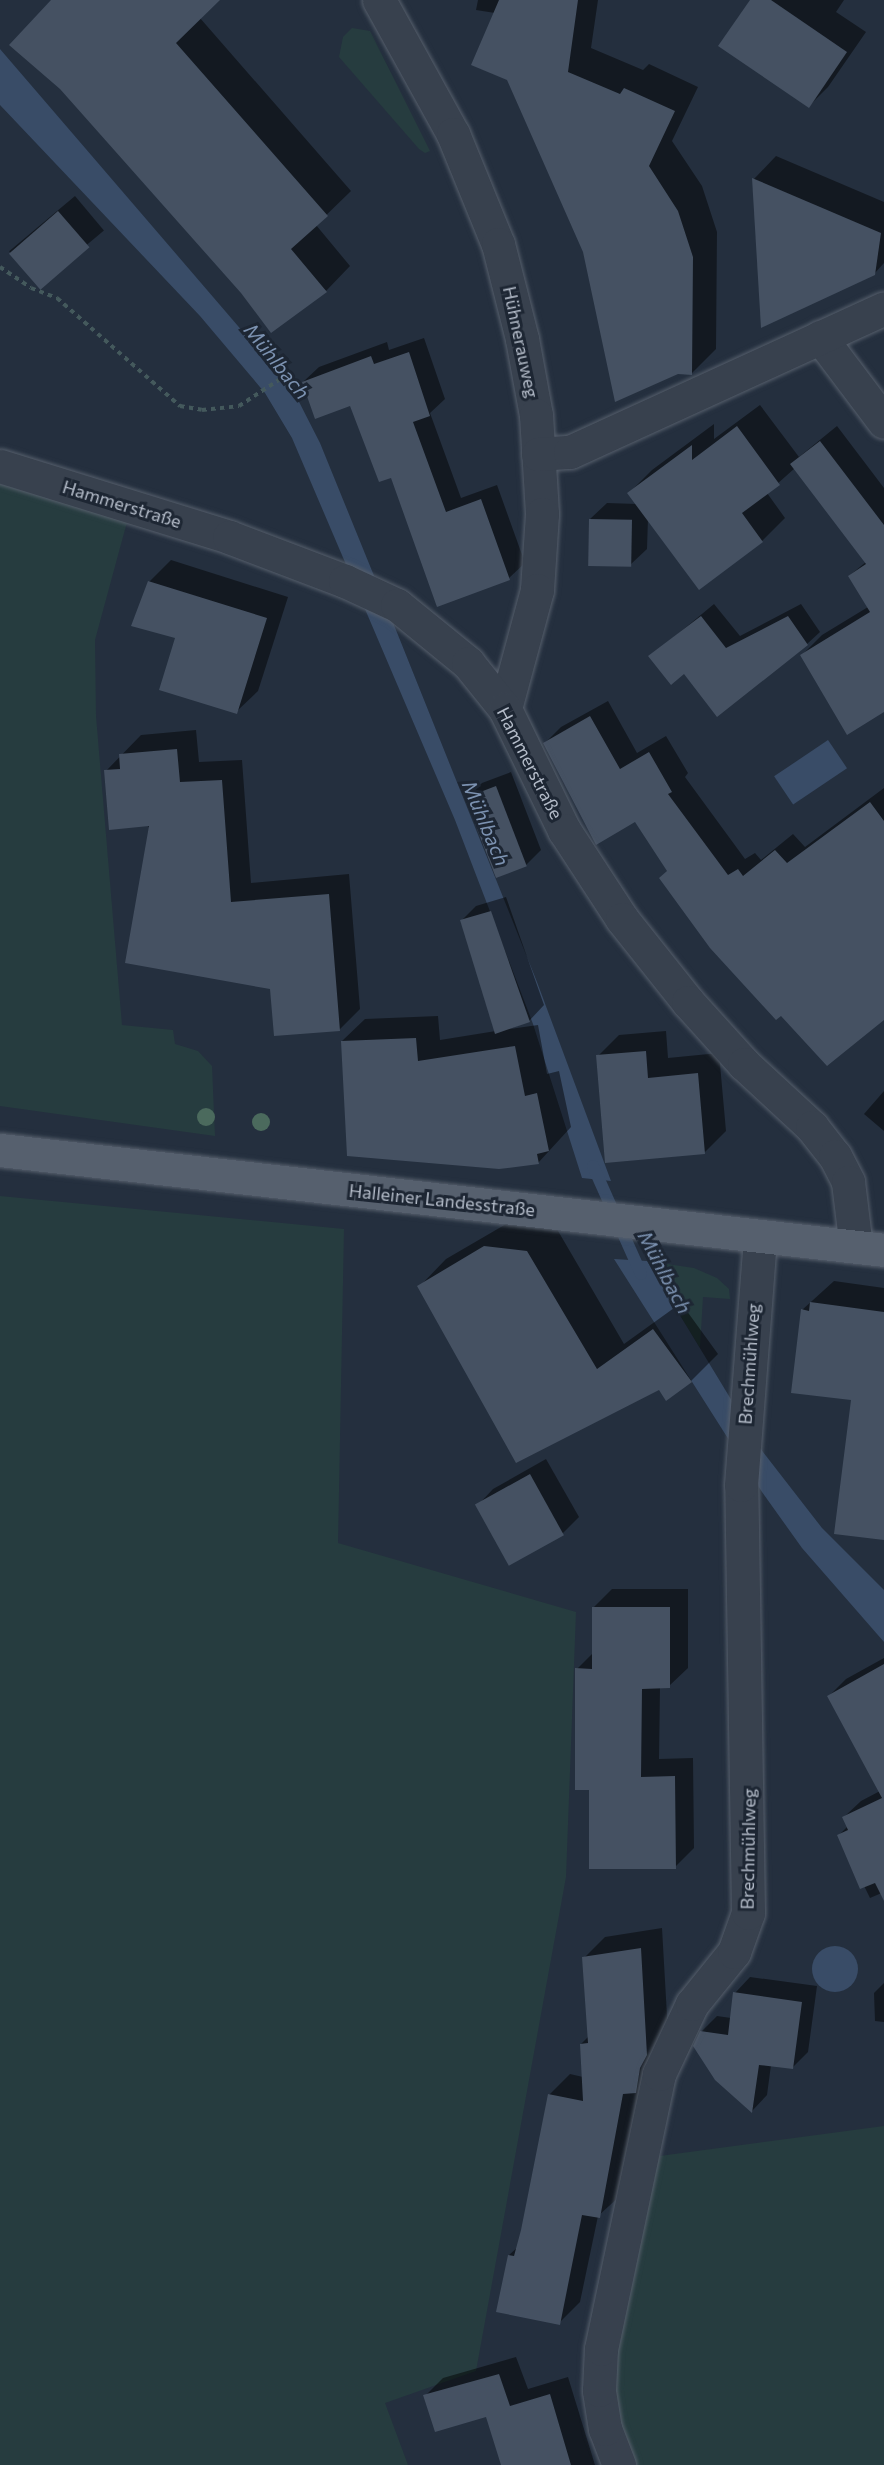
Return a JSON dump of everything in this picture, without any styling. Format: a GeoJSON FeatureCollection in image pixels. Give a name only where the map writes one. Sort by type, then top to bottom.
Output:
{"type":"FeatureCollection","features":[{"type":"Feature","properties":{"kind":"main road","name":"Halleiner Landesstraße"},"geometry":{"type":"LineString","coordinates":[[0,1150],[870,1249]]}},
{"type":"Feature","properties":{"kind":"street","name":"Hühnerauweg"},"geometry":{"type":"LineString","coordinates":[[381,1],[453,134],[498,244],[522,339],[536,415],[542,514],[537,590],[506,709]]}},
{"type":"Feature","properties":{"kind":"street"},"geometry":{"type":"LineString","coordinates":[[537,454],[570,452],[884,308]]}},
{"type":"Feature","properties":{"kind":"street"},"geometry":{"type":"LineString","coordinates":[[820,337],[884,422]]}},
{"type":"Feature","properties":{"kind":"street","name":"Hammerstraße"},"geometry":{"type":"LineString","coordinates":[[0,466],[229,537],[345,581],[398,605],[468,663],[506,709],[564,830],[622,919],[728,1046],[812,1127],[835,1156],[849,1182],[870,1249]]}},
{"type":"Feature","properties":{"kind":"street","name":"Brechmühlweg"},"geometry":{"type":"LineString","coordinates":[[619,2465],[605,2428],[599,2390],[601,2349],[659,2074],[692,2004],[734,1952],[748,1913],[749,1802],[740,1586],[747,1377],[760,1237]]}},
{"type":"Feature","properties":{"kind":"path"},"geometry":{"type":"LineString","coordinates":[[0,267],[31,288],[57,298],[180,406],[202,410],[239,406],[261,395],[291,372]]}},
{"type":"Feature","properties":{"kind":"green space"},"geometry":{"type":"Polygon","coordinates":[[[352,28],[370,31],[430,151],[425,153],[419,149],[339,57],[343,37],[352,28]]]}},
{"type":"Feature","properties":{"kind":"green space"},"geometry":{"type":"Polygon","coordinates":[[[0,484],[127,522],[95,640],[96,716],[122,1025],[173,1030],[175,1044],[198,1051],[212,1066],[215,1136],[0,1106],[0,484]]]}},
{"type":"Feature","properties":{"kind":"green space"},"geometry":{"type":"Polygon","coordinates":[[[0,1196],[344,1229],[338,1543],[576,1612],[566,1877],[476,2371],[385,2403],[408,2465],[0,2465],[0,1196]]]}},
{"type":"Feature","properties":{"kind":"green space"},"geometry":{"type":"Polygon","coordinates":[[[647,1261],[694,1268],[717,1278],[729,1289],[730,1299],[703,1297],[700,1348],[647,1261]]]}},
{"type":"Feature","properties":{"kind":"green space"},"geometry":{"type":"Polygon","coordinates":[[[884,2126],[884,2465],[632,2465],[612,2399],[613,2354],[652,2157],[884,2126]]]}},
{"type":"Feature","properties":{"kind":"water"},"geometry":{"type":"Polygon","coordinates":[[[0,49],[293,390],[320,443],[392,620],[537,982],[611,1181],[582,1178],[533,1024],[455,820],[292,438],[265,393],[200,316],[0,105],[0,49]]]}},
{"type":"Feature","properties":{"kind":"water"},"geometry":{"type":"Polygon","coordinates":[[[828,740],[847,768],[793,805],[774,776],[828,740]]]}},
{"type":"Feature","properties":{"kind":"water"},"geometry":{"type":"Polygon","coordinates":[[[614,1259],[647,1261],[763,1452],[822,1528],[884,1590],[884,1642],[802,1548],[762,1492],[614,1259]]]}},
{"type":"Feature","properties":{"kind":"water"},"geometry":{"type":"Polygon","coordinates":[[[835,1946],[851,1953],[858,1969],[851,1985],[835,1992],[819,1985],[812,1969],[819,1953],[835,1946]]]}},
{"type":"Feature","properties":{"kind":"building"},"geometry":{"type":"Polygon","coordinates":[[[51,0],[220,0],[176,43],[328,216],[291,249],[327,292],[271,333],[241,293],[60,89],[9,45],[51,0]]]}},
{"type":"Feature","properties":{"kind":"building"},"geometry":{"type":"Polygon","coordinates":[[[499,0],[578,0],[568,72],[620,94],[624,88],[675,111],[649,166],[678,211],[693,257],[692,375],[678,374],[615,402],[583,252],[507,80],[471,65],[499,0]]]}},
{"type":"Feature","properties":{"kind":"building"},"geometry":{"type":"Polygon","coordinates":[[[750,0],[771,0],[847,52],[809,108],[718,46],[750,0]]]}},
{"type":"Feature","properties":{"kind":"building"},"geometry":{"type":"Polygon","coordinates":[[[752,178],[881,233],[875,275],[761,328],[752,178]]]}},
{"type":"Feature","properties":{"kind":"building"},"geometry":{"type":"Polygon","coordinates":[[[58,211],[89,247],[40,290],[9,254],[58,211]]]}},
{"type":"Feature","properties":{"kind":"building"},"geometry":{"type":"Polygon","coordinates":[[[409,352],[430,416],[413,422],[446,512],[481,499],[510,580],[437,607],[391,478],[379,482],[350,406],[315,419],[302,382],[371,356],[374,364],[409,352]]]}},
{"type":"Feature","properties":{"kind":"building"},"geometry":{"type":"Polygon","coordinates":[[[737,426],[780,485],[742,513],[763,542],[699,590],[627,493],[692,445],[692,460],[737,426]]]}},
{"type":"Feature","properties":{"kind":"building"},"geometry":{"type":"Polygon","coordinates":[[[820,441],[884,525],[884,712],[847,735],[800,655],[870,612],[848,576],[866,564],[790,464],[820,441]]]}},
{"type":"Feature","properties":{"kind":"building"},"geometry":{"type":"Polygon","coordinates":[[[589,519],[632,520],[631,567],[588,566],[589,519]]]}},
{"type":"Feature","properties":{"kind":"building"},"geometry":{"type":"Polygon","coordinates":[[[148,581],[267,618],[237,714],[159,690],[175,638],[131,626],[148,581]]]}},
{"type":"Feature","properties":{"kind":"building"},"geometry":{"type":"Polygon","coordinates":[[[701,616],[726,648],[788,616],[808,645],[717,717],[684,674],[671,685],[648,656],[701,616]]]}},
{"type":"Feature","properties":{"kind":"building"},"geometry":{"type":"Polygon","coordinates":[[[590,716],[620,769],[649,752],[672,792],[668,794],[728,875],[738,869],[743,876],[775,850],[787,863],[870,802],[884,821],[884,1020],[827,1066],[781,1016],[776,1020],[710,948],[659,878],[667,871],[635,822],[596,845],[543,743],[590,716]]]}},
{"type":"Feature","properties":{"kind":"building"},"geometry":{"type":"Polygon","coordinates":[[[177,749],[180,782],[222,780],[231,902],[329,894],[340,1031],[274,1036],[270,989],[125,963],[149,826],[109,830],[104,770],[120,769],[119,754],[177,749]]]}},
{"type":"Feature","properties":{"kind":"building"},"geometry":{"type":"Polygon","coordinates":[[[496,786],[527,866],[496,878],[465,798],[496,786]]]}},
{"type":"Feature","properties":{"kind":"building"},"geometry":{"type":"Polygon","coordinates":[[[491,911],[530,1022],[495,1034],[460,920],[491,911]]]}},
{"type":"Feature","properties":{"kind":"building"},"geometry":{"type":"Polygon","coordinates":[[[416,1038],[418,1061],[515,1046],[525,1096],[537,1093],[549,1151],[537,1154],[539,1164],[499,1169],[347,1156],[341,1041],[416,1038]]]}},
{"type":"Feature","properties":{"kind":"building"},"geometry":{"type":"Polygon","coordinates":[[[646,1051],[648,1078],[698,1073],[705,1154],[605,1163],[596,1055],[646,1051]]]}},
{"type":"Feature","properties":{"kind":"building"},"geometry":{"type":"Polygon","coordinates":[[[484,1246],[527,1251],[597,1369],[653,1329],[692,1382],[666,1401],[659,1390],[516,1463],[417,1286],[484,1246]]]}},
{"type":"Feature","properties":{"kind":"building"},"geometry":{"type":"Polygon","coordinates":[[[810,1302],[884,1312],[884,1540],[834,1534],[851,1400],[791,1393],[801,1309],[809,1311],[810,1302]]]}},
{"type":"Feature","properties":{"kind":"building"},"geometry":{"type":"Polygon","coordinates":[[[530,1474],[564,1535],[509,1566],[475,1505],[530,1474]]]}},
{"type":"Feature","properties":{"kind":"building"},"geometry":{"type":"Polygon","coordinates":[[[592,1607],[670,1607],[670,1688],[642,1689],[641,1777],[675,1776],[676,1869],[589,1869],[589,1790],[575,1790],[575,1668],[592,1669],[592,1607]]]}},
{"type":"Feature","properties":{"kind":"building"},"geometry":{"type":"Polygon","coordinates":[[[884,1664],[884,1901],[875,1883],[860,1889],[837,1835],[848,1830],[842,1817],[882,1798],[827,1696],[884,1664]]]}},
{"type":"Feature","properties":{"kind":"building"},"geometry":{"type":"Polygon","coordinates":[[[641,1948],[647,2055],[640,2068],[636,2093],[623,2094],[600,2218],[582,2215],[560,2325],[496,2312],[508,2255],[514,2256],[521,2230],[548,2094],[583,2101],[580,2044],[588,2043],[582,1957],[641,1948]]]}},
{"type":"Feature","properties":{"kind":"building"},"geometry":{"type":"Polygon","coordinates":[[[733,1992],[802,2002],[793,2069],[759,2065],[752,2113],[715,2080],[693,2046],[700,2031],[728,2035],[733,1992]]]}},
{"type":"Feature","properties":{"kind":"building"},"geometry":{"type":"Polygon","coordinates":[[[499,2374],[510,2406],[550,2394],[571,2465],[501,2465],[486,2417],[435,2432],[423,2395],[499,2374]]]}},
{"type":"Feature","properties":{"kind":"waterway","name":"Mühlbach"},"geometry":{"type":"LineString","coordinates":[[593,1166],[641,1274]]}}]}
